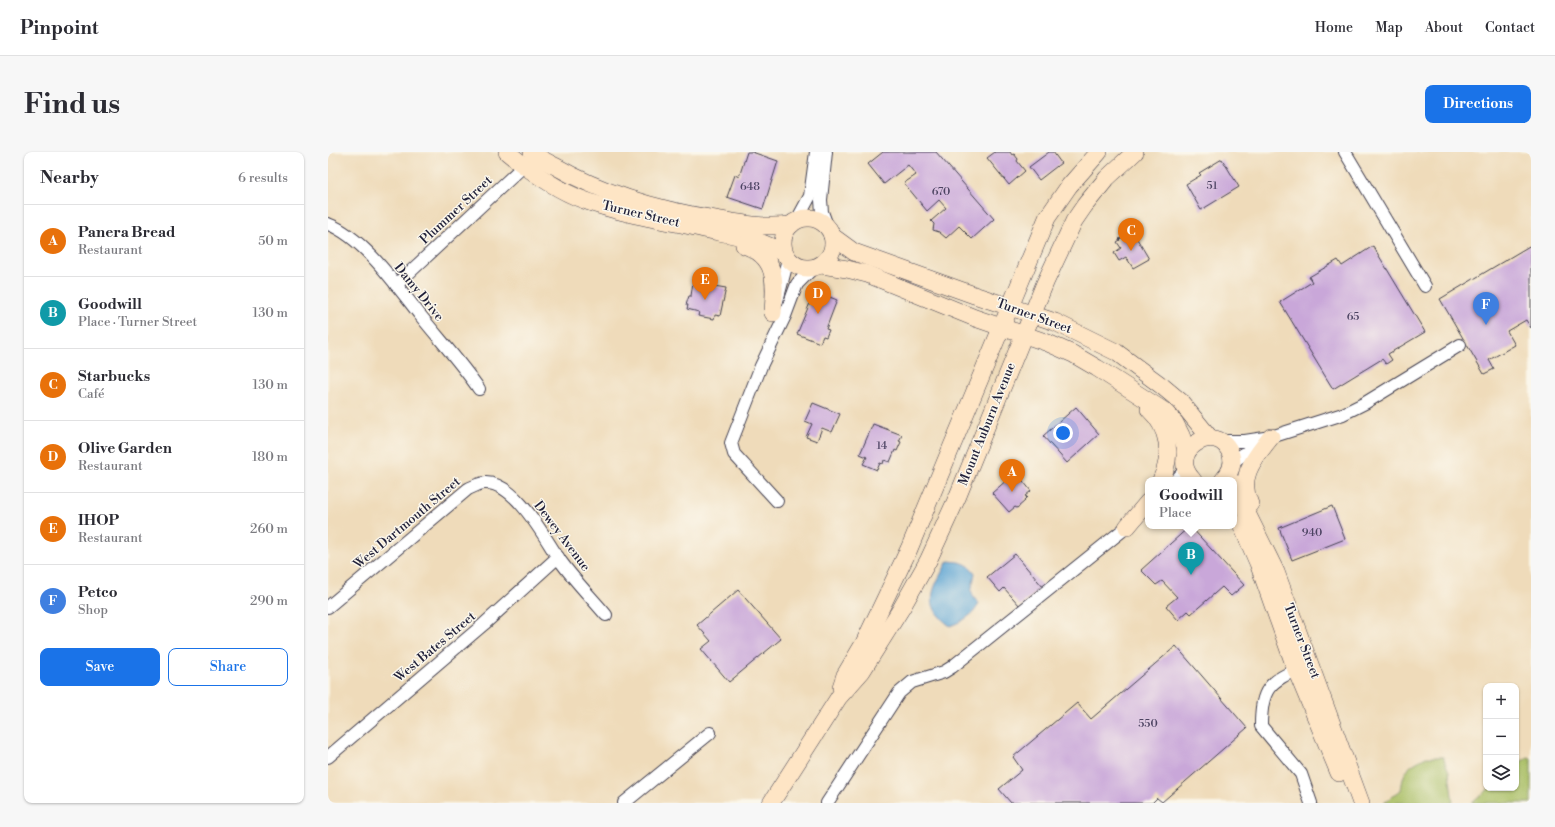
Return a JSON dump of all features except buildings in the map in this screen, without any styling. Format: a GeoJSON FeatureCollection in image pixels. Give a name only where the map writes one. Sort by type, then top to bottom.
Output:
{"type":"FeatureCollection","features":[{"type":"Feature","properties":{"kind":"main road","name":"Turner Street"},"geometry":{"type":"LineString","coordinates":[[507,152],[530,158],[608,192],[643,203],[696,216],[760,227],[794,222]]}},
{"type":"Feature","properties":{"kind":"main road","name":"Mount Auburn Avenue"},"geometry":{"type":"LineString","coordinates":[[838,697],[845,675],[867,636],[909,549],[1047,218],[1065,191],[1099,152]]}},
{"type":"Feature","properties":{"kind":"main road","name":"Mount Auburn Avenue"},"geometry":{"type":"LineString","coordinates":[[771,803],[808,747],[838,697],[862,671],[902,610],[928,562],[957,498],[1045,283],[1074,221],[1107,178],[1135,152]]}},
{"type":"Feature","properties":{"kind":"main road","name":"Turner Street"},"geometry":{"type":"LineString","coordinates":[[530,158],[554,186],[583,200],[632,213],[751,239],[765,244],[786,257]]}},
{"type":"Feature","properties":{"kind":"main road"},"geometry":{"type":"LineString","coordinates":[[632,213],[636,219],[644,223],[742,244],[753,248],[762,255],[771,267],[774,286],[773,313]]}},
{"type":"Feature","properties":{"kind":"main road"},"geometry":{"type":"LineString","coordinates":[[808,218],[817,220],[830,232],[832,250],[826,261],[817,267],[804,269],[792,264],[786,257],[782,244],[784,234],[794,222],[808,218]]}},
{"type":"Feature","properties":{"kind":"main road","name":"Turner Street"},"geometry":{"type":"LineString","coordinates":[[830,232],[854,252],[1009,307],[1056,322],[1116,352],[1180,401],[1215,440],[1229,451],[1230,476]]}},
{"type":"Feature","properties":{"kind":"main road","name":"Turner Street"},"geometry":{"type":"LineString","coordinates":[[817,267],[847,269],[867,274],[975,318],[1054,346],[1097,368],[1164,411],[1175,423],[1182,435],[1185,446],[1185,472]]}},
{"type":"Feature","properties":{"kind":"main road"},"geometry":{"type":"LineString","coordinates":[[1097,368],[1145,406],[1155,415],[1163,426],[1167,439],[1168,455],[1166,470],[1162,477]]}},
{"type":"Feature","properties":{"kind":"main road"},"geometry":{"type":"LineString","coordinates":[[1271,437],[1256,455],[1250,466],[1246,476],[1246,486],[1248,499],[1264,534],[1276,572]]}},
{"type":"Feature","properties":{"kind":"main road","name":"Turner Street"},"geometry":{"type":"LineString","coordinates":[[1185,472],[1190,447],[1198,441],[1215,440]]}},
{"type":"Feature","properties":{"kind":"main road","name":"Turner Street"},"geometry":{"type":"LineString","coordinates":[[1237,492],[1276,572],[1303,667],[1351,803]]}},
{"type":"Feature","properties":{"kind":"main road"},"geometry":{"type":"LineString","coordinates":[[1127,526],[1145,505]]}},
{"type":"Feature","properties":{"kind":"main road","name":"Turner Street"},"geometry":{"type":"LineString","coordinates":[[1237,515],[1361,803]]}},
{"type":"Feature","properties":{"kind":"main road"},"geometry":{"type":"LineString","coordinates":[[761,803],[808,747]]}},
{"type":"Feature","properties":{"kind":"main road"},"geometry":{"type":"LineString","coordinates":[[778,803],[808,747]]}},
{"type":"Feature","properties":{"kind":"street"},"geometry":{"type":"LineString","coordinates":[[794,222],[810,196],[816,152]]}},
{"type":"Feature","properties":{"kind":"street"},"geometry":{"type":"LineString","coordinates":[[826,152],[821,200],[822,212],[830,232]]}},
{"type":"Feature","properties":{"kind":"street"},"geometry":{"type":"LineString","coordinates":[[1345,152],[1425,286]]}},
{"type":"Feature","properties":{"kind":"street","name":"Plummer Street"},"geometry":{"type":"LineString","coordinates":[[396,285],[530,158]]}},
{"type":"Feature","properties":{"kind":"street","name":"Damy Drive"},"geometry":{"type":"LineString","coordinates":[[328,224],[340,229],[353,239],[396,285],[479,389]]}},
{"type":"Feature","properties":{"kind":"street"},"geometry":{"type":"LineString","coordinates":[[773,339],[773,313],[783,282],[786,257]]}},
{"type":"Feature","properties":{"kind":"street"},"geometry":{"type":"LineString","coordinates":[[777,501],[734,454],[731,443],[797,284],[817,267]]}},
{"type":"Feature","properties":{"kind":"street"},"geometry":{"type":"LineString","coordinates":[[1215,440],[1230,442],[1271,437],[1343,414],[1365,403],[1460,345]]}},
{"type":"Feature","properties":{"kind":"street"},"geometry":{"type":"LineString","coordinates":[[1230,476],[1242,455],[1271,437]]}},
{"type":"Feature","properties":{"kind":"street","name":"West Dartmouth Street"},"geometry":{"type":"LineString","coordinates":[[328,607],[468,489],[484,483],[489,483]]}},
{"type":"Feature","properties":{"kind":"street","name":"Dewey Avenue"},"geometry":{"type":"LineString","coordinates":[[489,483],[501,486],[507,490],[524,507],[546,537],[558,557],[606,615]]}},
{"type":"Feature","properties":{"kind":"street"},"geometry":{"type":"LineString","coordinates":[[827,803],[899,693],[912,682],[944,672],[952,667],[1145,512]]}},
{"type":"Feature","properties":{"kind":"street","name":"West Bates Street"},"geometry":{"type":"LineString","coordinates":[[328,757],[484,624],[558,557]]}},
{"type":"Feature","properties":{"kind":"street"},"geometry":{"type":"LineString","coordinates":[[1303,667],[1282,676],[1268,689],[1261,708],[1261,726],[1301,774],[1311,803]]}},
{"type":"Feature","properties":{"kind":"street"},"geometry":{"type":"LineString","coordinates":[[624,803],[710,733]]}},
{"type":"Feature","properties":{"kind":"green space"},"geometry":{"type":"Polygon","coordinates":[[[1426,757],[1443,757],[1449,772],[1453,803],[1384,803],[1401,790],[1405,773],[1408,769],[1414,763],[1426,757]]]}},
{"type":"Feature","properties":{"kind":"green space"},"geometry":{"type":"Polygon","coordinates":[[[1528,757],[1531,758],[1531,803],[1472,803],[1486,791],[1519,791],[1519,763],[1528,757]]]}},
{"type":"Feature","properties":{"kind":"water"},"geometry":{"type":"Polygon","coordinates":[[[948,561],[963,563],[970,567],[975,573],[972,593],[979,603],[971,614],[963,620],[950,626],[941,618],[932,603],[932,595],[938,579],[948,561]]]}},
{"type":"Feature","properties":{"kind":"place","name":"Starbucks"},"geometry":{"type":"Point","coordinates":[1131,251]}},
{"type":"Feature","properties":{"kind":"place","name":"IHOP"},"geometry":{"type":"Point","coordinates":[705,300]}},
{"type":"Feature","properties":{"kind":"place","name":"Olive Garden"},"geometry":{"type":"Point","coordinates":[818,314]}},
{"type":"Feature","properties":{"kind":"place","name":"Petco"},"geometry":{"type":"Point","coordinates":[1486,325]}},
{"type":"Feature","properties":{"kind":"place","name":"Panera Bread"},"geometry":{"type":"Point","coordinates":[1012,492]}},
{"type":"Feature","properties":{"kind":"place","name":"Goodwill"},"geometry":{"type":"Point","coordinates":[1191,575]}}]}
